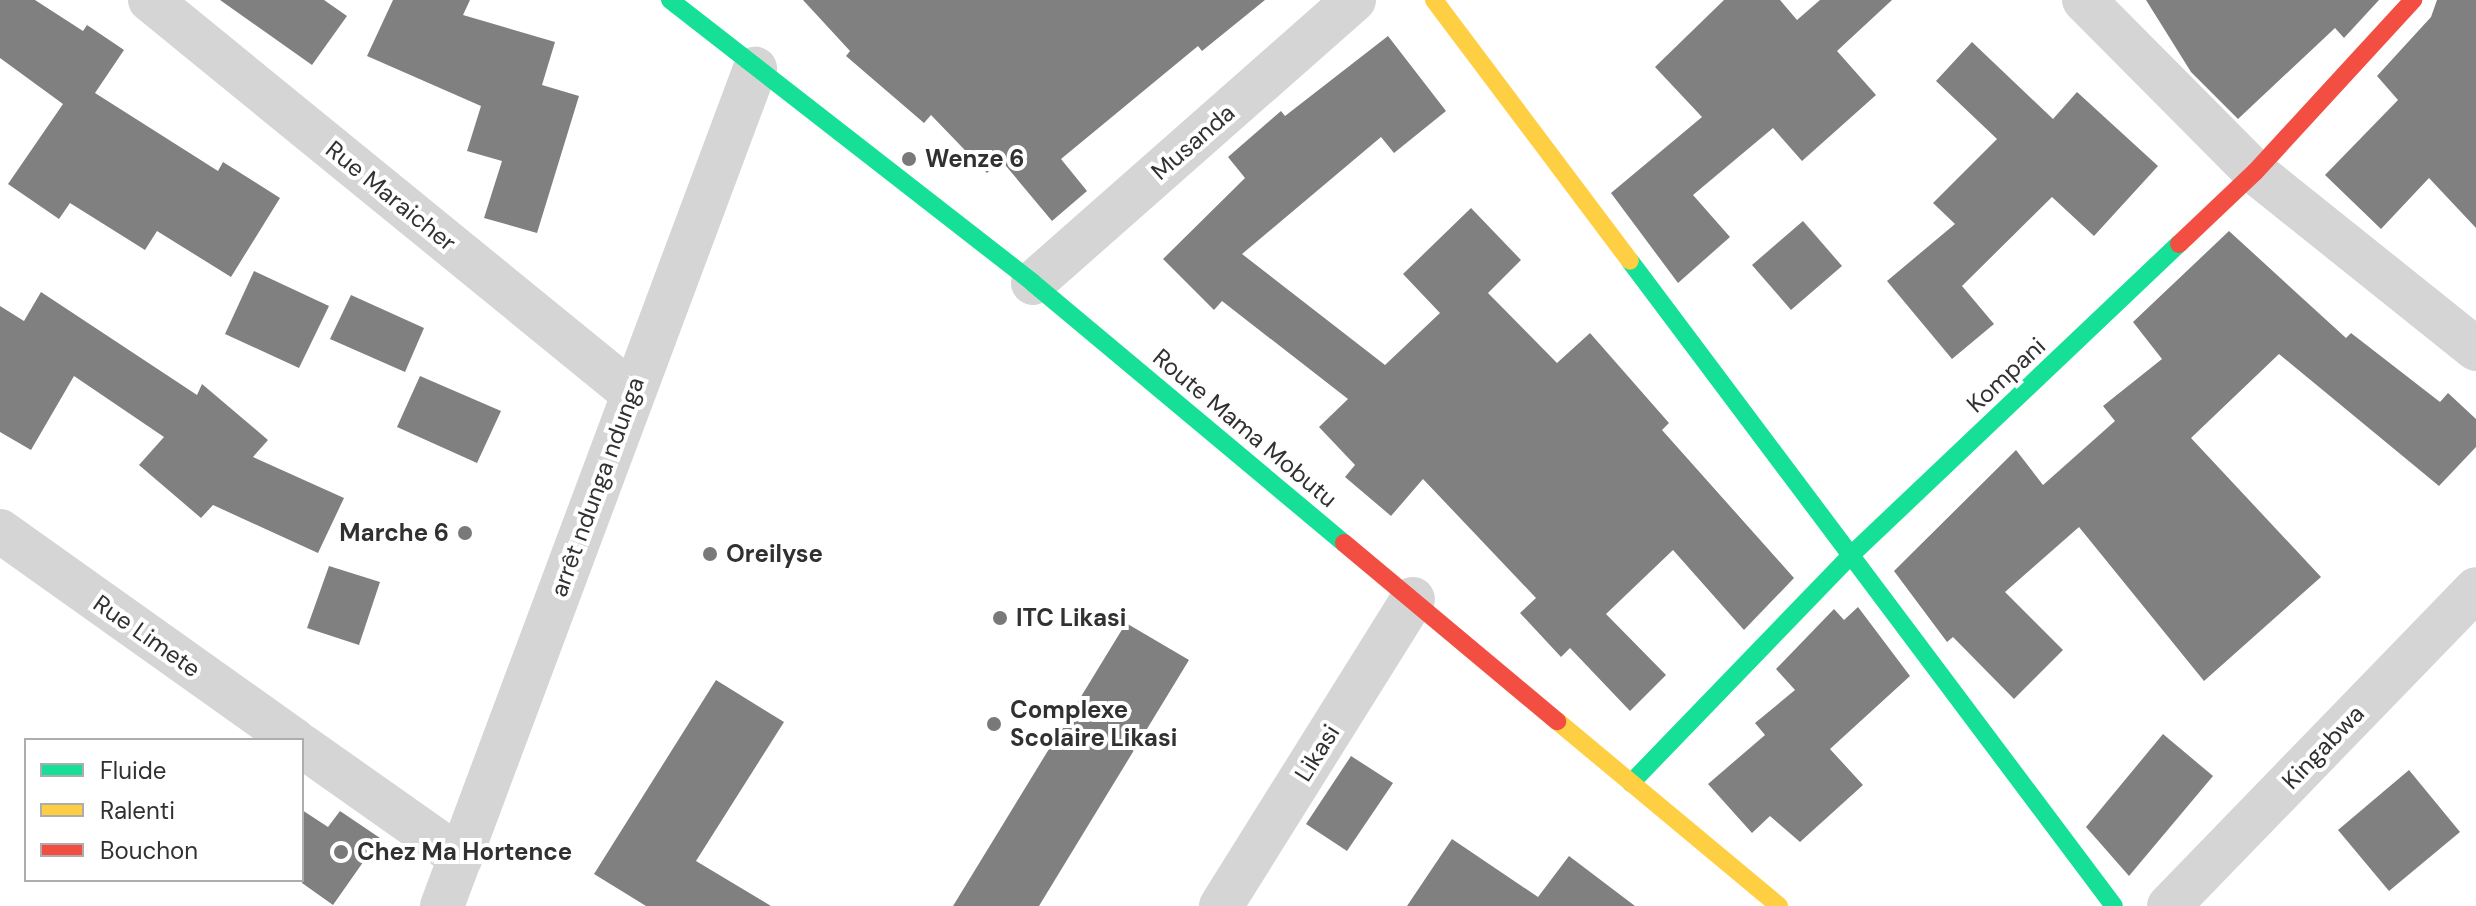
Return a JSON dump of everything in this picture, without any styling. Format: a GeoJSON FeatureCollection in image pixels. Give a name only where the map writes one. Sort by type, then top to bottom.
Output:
{"type":"FeatureCollection","features":[{"type":"Feature","properties":{"kind":"street","name":"Rue Maraicher"},"geometry":{"type":"LineString","coordinates":[[150,0],[631,392]]}},
{"type":"Feature","properties":{"kind":"street","name":"Route Mama Mobutu"},"geometry":{"type":"LineString","coordinates":[[670,0],[1033,283],[1779,906]]}},
{"type":"Feature","properties":{"kind":"street","name":"Musanda"},"geometry":{"type":"LineString","coordinates":[[1033,283],[1354,0]]}},
{"type":"Feature","properties":{"kind":"street"},"geometry":{"type":"LineString","coordinates":[[1434,0],[2114,906]]}},
{"type":"Feature","properties":{"kind":"street"},"geometry":{"type":"LineString","coordinates":[[2084,0],[2255,172],[2476,349]]}},
{"type":"Feature","properties":{"kind":"street","name":"Kompani"},"geometry":{"type":"LineString","coordinates":[[1631,783],[1851,555],[2255,172],[2413,0]]}},
{"type":"Feature","properties":{"kind":"street","name":"arrêt ndunga ndunga"},"geometry":{"type":"LineString","coordinates":[[442,906],[631,392],[755,69]]}},
{"type":"Feature","properties":{"kind":"street","name":"Rue Limete"},"geometry":{"type":"LineString","coordinates":[[0,531],[291,738]]}},
{"type":"Feature","properties":{"kind":"street","name":"Kingabwa"},"geometry":{"type":"LineString","coordinates":[[2169,906],[2476,589]]}},
{"type":"Feature","properties":{"kind":"street","name":"Likasi"},"geometry":{"type":"LineString","coordinates":[[1238,899],[1413,599]]}},
{"type":"Feature","properties":{"kind":"street"},"geometry":{"type":"LineString","coordinates":[[304,747],[461,858]]}},
{"type":"Feature","properties":{"kind":"building"},"geometry":{"type":"Polygon","coordinates":[[[0,0],[35,0],[83,31],[87,25],[124,50],[95,93],[218,171],[223,162],[280,198],[231,277],[157,231],[145,250],[70,203],[59,219],[8,184],[63,104],[0,58],[0,0]]]}},
{"type":"Feature","properties":{"kind":"building"},"geometry":{"type":"Polygon","coordinates":[[[220,0],[324,0],[347,16],[312,65],[220,0]]]}},
{"type":"Feature","properties":{"kind":"building"},"geometry":{"type":"Polygon","coordinates":[[[393,0],[470,0],[463,15],[555,42],[542,85],[579,96],[537,233],[484,218],[502,161],[467,151],[481,106],[367,56],[393,0]]]}},
{"type":"Feature","properties":{"kind":"building"},"geometry":{"type":"Polygon","coordinates":[[[803,0],[1265,0],[1202,51],[1198,46],[1061,159],[1087,191],[1052,221],[1001,160],[987,173],[931,115],[924,123],[846,56],[850,51],[803,0]]]}},
{"type":"Feature","properties":{"kind":"building"},"geometry":{"type":"Polygon","coordinates":[[[1724,0],[1780,0],[1797,20],[1820,0],[1892,0],[1837,51],[1876,95],[1802,161],[1773,128],[1693,195],[1730,237],[1678,283],[1611,193],[1702,117],[1655,67],[1724,0]]]}},
{"type":"Feature","properties":{"kind":"building"},"geometry":{"type":"Polygon","coordinates":[[[2146,0],[2379,0],[2344,38],[2335,28],[2238,119],[2191,72],[2146,0]]]}},
{"type":"Feature","properties":{"kind":"building"},"geometry":{"type":"Polygon","coordinates":[[[2437,0],[2476,0],[2476,228],[2429,178],[2381,229],[2325,175],[2398,100],[2377,76],[2431,17],[2437,0]]]}},
{"type":"Feature","properties":{"kind":"building"},"geometry":{"type":"Polygon","coordinates":[[[1388,36],[1446,111],[1394,153],[1381,137],[1242,254],[1385,365],[1440,313],[1403,274],[1471,208],[1521,260],[1488,293],[1557,363],[1590,333],[1669,423],[1662,430],[1794,578],[1744,630],[1673,550],[1606,614],[1666,675],[1630,711],[1570,648],[1561,657],[1520,613],[1536,598],[1423,479],[1391,516],[1345,477],[1355,465],[1319,427],[1348,399],[1222,301],[1214,310],[1163,259],[1245,178],[1228,157],[1281,111],[1285,116],[1388,36]]]}},
{"type":"Feature","properties":{"kind":"building"},"geometry":{"type":"Polygon","coordinates":[[[1972,42],[2053,119],[2077,92],[2158,166],[2094,236],[2052,197],[1962,286],[1994,324],[1952,359],[1887,281],[1955,224],[1933,203],[1997,139],[1936,81],[1972,42]]]}},
{"type":"Feature","properties":{"kind":"building"},"geometry":{"type":"Polygon","coordinates":[[[1803,221],[1842,266],[1791,310],[1752,265],[1803,221]]]}},
{"type":"Feature","properties":{"kind":"building"},"geometry":{"type":"Polygon","coordinates":[[[2229,231],[2346,338],[2351,333],[2440,402],[2448,393],[2476,419],[2476,447],[2439,486],[2279,354],[2191,438],[2321,577],[2204,681],[2079,527],[2005,592],[2063,650],[2014,699],[1953,637],[1947,642],[1894,571],[2016,450],[2043,485],[2115,421],[2103,406],[2162,359],[2133,322],[2229,231]]]}},
{"type":"Feature","properties":{"kind":"building"},"geometry":{"type":"Polygon","coordinates":[[[254,271],[329,306],[299,368],[225,334],[254,271]]]}},
{"type":"Feature","properties":{"kind":"building"},"geometry":{"type":"Polygon","coordinates":[[[41,292],[197,395],[202,384],[268,440],[253,457],[344,498],[318,553],[213,505],[201,518],[139,465],[164,437],[74,376],[31,450],[0,432],[0,306],[24,321],[41,292]]]}},
{"type":"Feature","properties":{"kind":"building"},"geometry":{"type":"Polygon","coordinates":[[[351,295],[424,328],[405,372],[330,339],[351,295]]]}},
{"type":"Feature","properties":{"kind":"building"},"geometry":{"type":"Polygon","coordinates":[[[420,376],[501,411],[477,463],[397,427],[420,376]]]}},
{"type":"Feature","properties":{"kind":"building"},"geometry":{"type":"Polygon","coordinates":[[[329,566],[380,582],[359,645],[307,628],[329,566]]]}},
{"type":"Feature","properties":{"kind":"building"},"geometry":{"type":"Polygon","coordinates":[[[1858,607],[1910,676],[1830,749],[1863,785],[1800,842],[1770,816],[1752,833],[1708,784],[1765,735],[1755,723],[1795,690],[1776,669],[1834,609],[1844,620],[1858,607]]]}},
{"type":"Feature","properties":{"kind":"building"},"geometry":{"type":"Polygon","coordinates":[[[1126,623],[1189,660],[1039,906],[953,906],[1126,623]]]}},
{"type":"Feature","properties":{"kind":"building"},"geometry":{"type":"Polygon","coordinates":[[[716,680],[784,722],[696,861],[771,906],[646,906],[594,874],[716,680]]]}},
{"type":"Feature","properties":{"kind":"building"},"geometry":{"type":"Polygon","coordinates":[[[2163,734],[2213,776],[2129,876],[2086,827],[2163,734]]]}},
{"type":"Feature","properties":{"kind":"building"},"geometry":{"type":"Polygon","coordinates":[[[1351,756],[1393,783],[1347,851],[1306,824],[1351,756]]]}},
{"type":"Feature","properties":{"kind":"building"},"geometry":{"type":"Polygon","coordinates":[[[2409,770],[2460,832],[2389,891],[2338,830],[2409,770]]]}},
{"type":"Feature","properties":{"kind":"building","name":"Chez Ma Hortence"},"geometry":{"type":"Polygon","coordinates":[[[304,811],[328,827],[340,811],[380,838],[333,905],[302,883],[304,811]]]}},
{"type":"Feature","properties":{"kind":"building"},"geometry":{"type":"Polygon","coordinates":[[[1452,839],[1538,897],[1569,856],[1635,906],[1407,906],[1452,839]]]}},
{"type":"Feature","properties":{"kind":"traffic: fast"},"geometry":{"type":"LineString","coordinates":[[670,0],[1033,283],[1344,543]]}},
{"type":"Feature","properties":{"kind":"traffic: fast"},"geometry":{"type":"LineString","coordinates":[[1631,783],[1851,555],[2179,244]]}},
{"type":"Feature","properties":{"kind":"traffic: fast"},"geometry":{"type":"LineString","coordinates":[[1630,261],[2114,906]]}},
{"type":"Feature","properties":{"kind":"traffic: slow"},"geometry":{"type":"LineString","coordinates":[[1434,0],[1630,261]]}},
{"type":"Feature","properties":{"kind":"traffic: slow"},"geometry":{"type":"LineString","coordinates":[[1557,721],[1779,906]]}},
{"type":"Feature","properties":{"kind":"traffic: jam"},"geometry":{"type":"LineString","coordinates":[[2179,244],[2255,172],[2413,0]]}},
{"type":"Feature","properties":{"kind":"traffic: jam"},"geometry":{"type":"LineString","coordinates":[[1344,543],[1557,721]]}},
{"type":"Feature","properties":{"kind":"place","name":"Wenze 6"},"geometry":{"type":"Point","coordinates":[909,159]}},
{"type":"Feature","properties":{"kind":"place","name":"Marche 6"},"geometry":{"type":"Point","coordinates":[465,533]}},
{"type":"Feature","properties":{"kind":"place","name":"Oreilyse"},"geometry":{"type":"Point","coordinates":[710,554]}},
{"type":"Feature","properties":{"kind":"place","name":"ITC Likasi"},"geometry":{"type":"Point","coordinates":[1000,618]}},
{"type":"Feature","properties":{"kind":"place","name":"Complexe Scolaire Likasi"},"geometry":{"type":"Point","coordinates":[994,724]}},
{"type":"Feature","properties":{"kind":"place","name":"Chez Ma Hortence"},"geometry":{"type":"Point","coordinates":[341,852]}}]}
